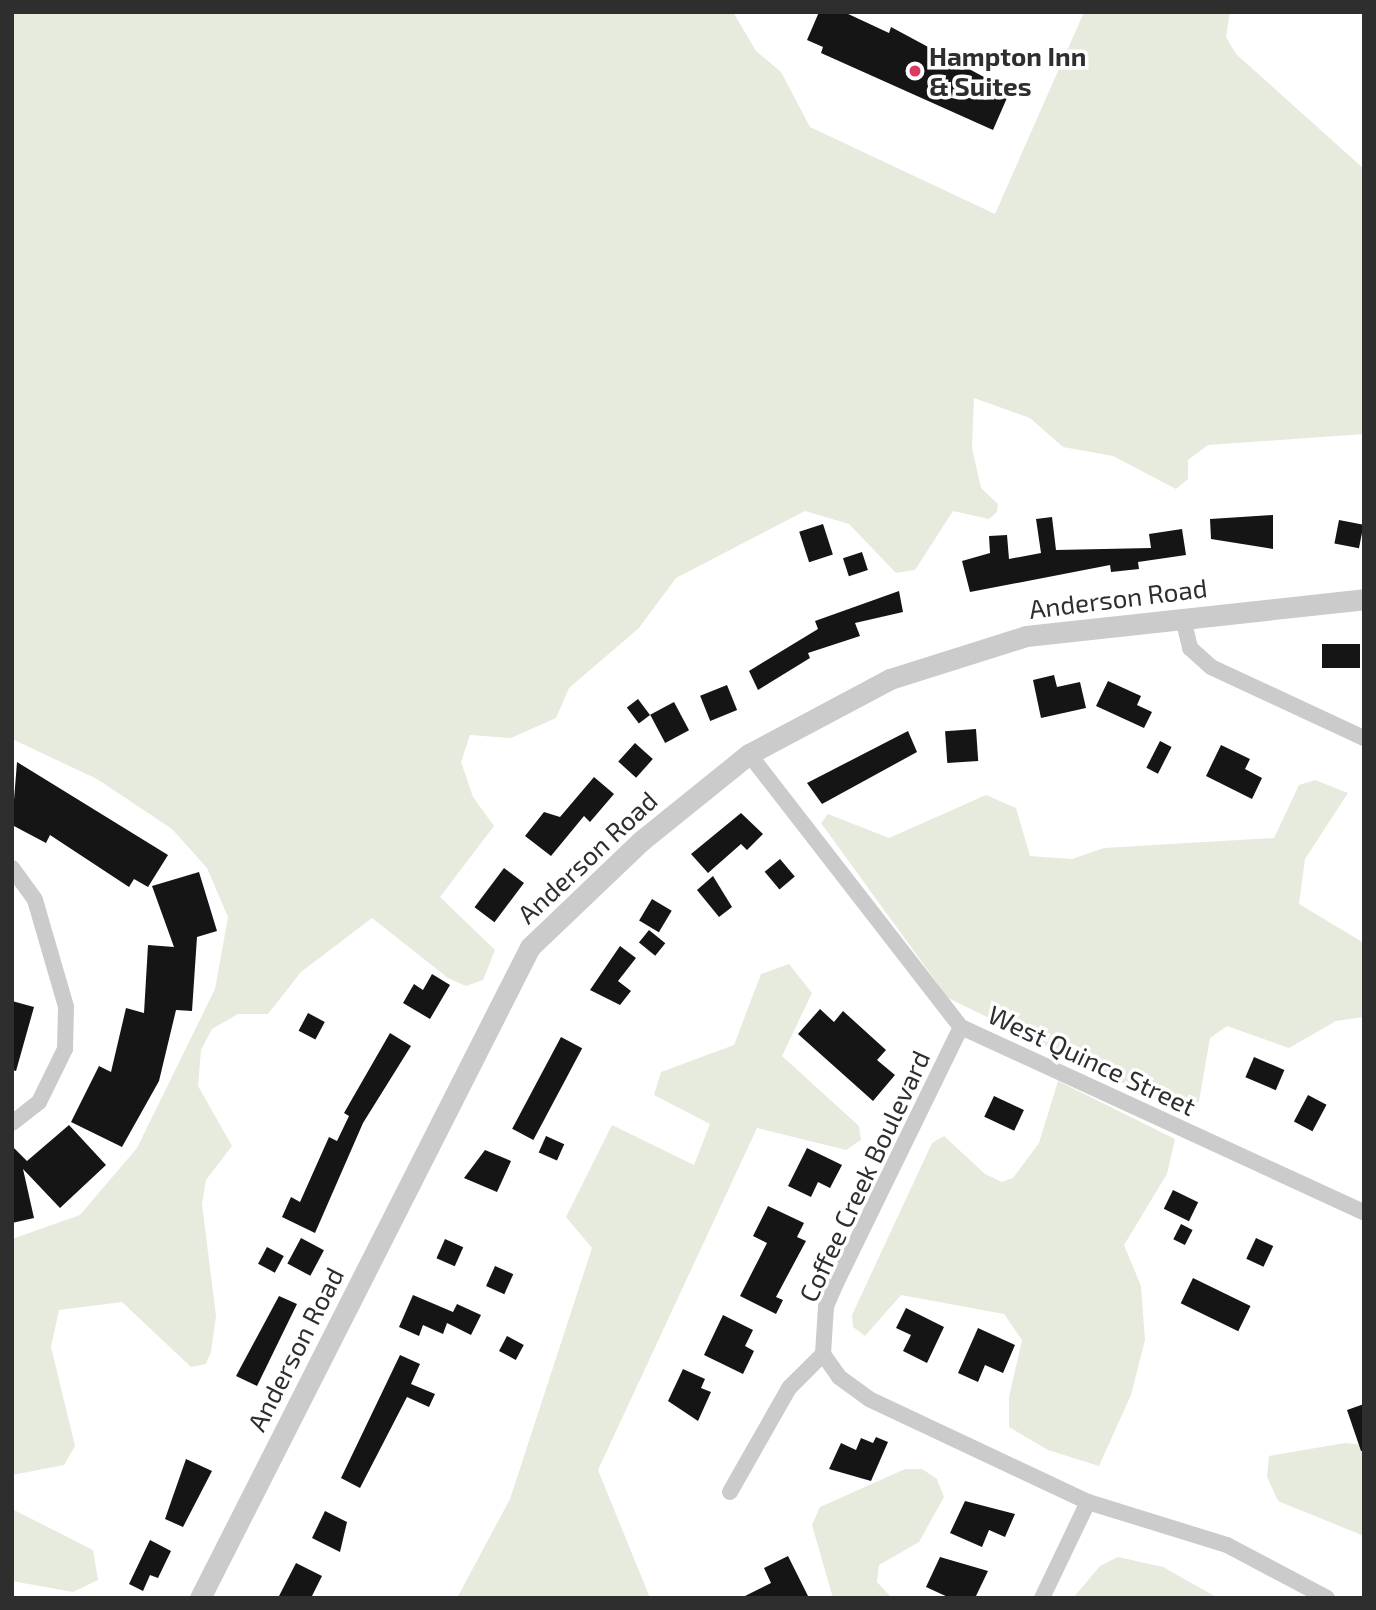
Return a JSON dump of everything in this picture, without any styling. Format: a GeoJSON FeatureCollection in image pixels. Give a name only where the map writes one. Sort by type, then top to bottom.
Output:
{"type":"FeatureCollection","features":[{"type":"Feature","properties":{"kind":"street","name":"Anderson Road"},"geometry":{"type":"LineString","coordinates":[[200,1598],[530,947],[641,841],[749,754],[890,679],[1001,644],[1183,618],[1364,598]]}},
{"type":"Feature","properties":{"kind":"street"},"geometry":{"type":"LineString","coordinates":[[1183,618],[1190,648],[1211,667],[1364,738]]}},
{"type":"Feature","properties":{"kind":"street","name":"West Quince Street"},"geometry":{"type":"LineString","coordinates":[[749,754],[961,1027],[1364,1212]]}},
{"type":"Feature","properties":{"kind":"street"},"geometry":{"type":"LineString","coordinates":[[12,868],[35,900],[66,1007],[65,1049],[39,1102],[12,1124]]}},
{"type":"Feature","properties":{"kind":"street","name":"Coffee Creek Boulevard"},"geometry":{"type":"LineString","coordinates":[[823,1354],[826,1307],[836,1283],[961,1027]]}},
{"type":"Feature","properties":{"kind":"street"},"geometry":{"type":"LineString","coordinates":[[730,1492],[789,1388],[823,1354],[869,1399],[1088,1502],[1227,1545],[1327,1598]]}},
{"type":"Feature","properties":{"kind":"street"},"geometry":{"type":"LineString","coordinates":[[1042,1598],[1088,1502]]}},
{"type":"Feature","properties":{"kind":"shaded area"},"geometry":{"type":"Polygon","coordinates":[[[12,12],[733,12],[756,51],[781,72],[810,127],[995,214],[1084,12],[1230,12],[1226,37],[1236,54],[1364,169],[1364,434],[1208,445],[1188,460],[1188,479],[1176,489],[1113,456],[1063,447],[1030,418],[974,398],[972,448],[981,488],[998,504],[997,512],[989,519],[953,511],[915,570],[896,573],[849,524],[805,511],[676,578],[639,628],[569,688],[556,718],[511,738],[470,735],[461,762],[473,797],[494,826],[440,897],[495,950],[483,980],[466,986],[448,978],[372,918],[301,972],[268,1014],[238,1014],[212,1029],[201,1050],[198,1086],[232,1146],[206,1180],[202,1204],[216,1316],[211,1352],[206,1364],[191,1367],[122,1302],[59,1310],[51,1347],[75,1446],[64,1465],[12,1475],[12,1239],[80,1215],[137,1148],[215,989],[228,917],[207,868],[172,829],[97,779],[12,739],[12,12]]]}},
{"type":"Feature","properties":{"kind":"shaded area"},"geometry":{"type":"Polygon","coordinates":[[[1315,780],[1348,793],[1305,859],[1299,904],[1364,943],[1364,1017],[1336,1021],[1289,1048],[1227,1026],[1210,1038],[1199,1101],[1186,1114],[948,998],[821,823],[828,814],[889,838],[986,795],[1016,808],[1030,856],[1072,859],[1104,848],[1274,838],[1299,785],[1315,780]]]}},
{"type":"Feature","properties":{"kind":"shaded area"},"geometry":{"type":"Polygon","coordinates":[[[789,964],[812,993],[782,1056],[859,1126],[861,1140],[846,1150],[757,1128],[598,1470],[650,1598],[457,1598],[510,1499],[592,1248],[566,1217],[612,1125],[694,1165],[710,1124],[654,1095],[661,1072],[734,1045],[761,974],[789,964]]]}},
{"type":"Feature","properties":{"kind":"shaded area"},"geometry":{"type":"Polygon","coordinates":[[[1058,1081],[1175,1139],[1167,1174],[1124,1245],[1141,1286],[1145,1340],[1131,1395],[1099,1466],[1048,1450],[1009,1427],[1009,1397],[1022,1340],[1004,1314],[901,1295],[865,1336],[853,1327],[852,1315],[932,1143],[944,1136],[985,1174],[1002,1182],[1013,1178],[1039,1143],[1058,1081]]]}},
{"type":"Feature","properties":{"kind":"shaded area"},"geometry":{"type":"Polygon","coordinates":[[[1345,1443],[1364,1445],[1364,1536],[1278,1501],[1267,1477],[1269,1456],[1345,1443]]]}},
{"type":"Feature","properties":{"kind":"shaded area"},"geometry":{"type":"Polygon","coordinates":[[[905,1469],[922,1469],[937,1479],[944,1497],[919,1542],[879,1565],[877,1582],[892,1598],[833,1598],[812,1525],[820,1507],[905,1469]]]}},
{"type":"Feature","properties":{"kind":"shaded area"},"geometry":{"type":"Polygon","coordinates":[[[12,1509],[93,1550],[98,1580],[73,1592],[12,1581],[12,1509]]]}},
{"type":"Feature","properties":{"kind":"shaded area"},"geometry":{"type":"Polygon","coordinates":[[[1118,1557],[1163,1567],[1218,1598],[1073,1598],[1100,1566],[1118,1557]]]}},
{"type":"Feature","properties":{"kind":"building","name":"Hampton Inn & Suites"},"geometry":{"type":"Polygon","coordinates":[[[819,12],[844,12],[889,33],[891,27],[1010,91],[993,130],[821,53],[823,47],[807,40],[819,12]]]}},
{"type":"Feature","properties":{"kind":"building"},"geometry":{"type":"Polygon","coordinates":[[[1273,515],[1273,549],[1211,539],[1210,519],[1273,515]]]}},
{"type":"Feature","properties":{"kind":"building"},"geometry":{"type":"Polygon","coordinates":[[[1052,517],[1056,550],[1151,548],[1149,534],[1182,529],[1186,555],[1138,562],[1139,569],[1111,572],[1110,565],[970,592],[962,561],[990,553],[989,536],[1007,535],[1009,559],[1041,553],[1036,519],[1052,517]]]}},
{"type":"Feature","properties":{"kind":"building"},"geometry":{"type":"Polygon","coordinates":[[[1339,520],[1364,525],[1359,548],[1334,544],[1339,520]]]}},
{"type":"Feature","properties":{"kind":"building"},"geometry":{"type":"Polygon","coordinates":[[[823,524],[833,554],[809,562],[799,532],[823,524]]]}},
{"type":"Feature","properties":{"kind":"building"},"geometry":{"type":"Polygon","coordinates":[[[862,552],[868,570],[849,576],[843,558],[862,552]]]}},
{"type":"Feature","properties":{"kind":"building"},"geometry":{"type":"Polygon","coordinates":[[[899,591],[903,612],[855,623],[860,636],[808,653],[810,658],[758,690],[749,671],[818,629],[815,621],[899,591]]]}},
{"type":"Feature","properties":{"kind":"building"},"geometry":{"type":"Polygon","coordinates":[[[1322,644],[1360,644],[1360,668],[1322,668],[1322,644]]]}},
{"type":"Feature","properties":{"kind":"building"},"geometry":{"type":"Polygon","coordinates":[[[1054,675],[1057,687],[1080,682],[1086,708],[1041,718],[1033,680],[1054,675]]]}},
{"type":"Feature","properties":{"kind":"building"},"geometry":{"type":"Polygon","coordinates":[[[1108,681],[1141,696],[1137,705],[1152,712],[1144,728],[1096,706],[1108,681]]]}},
{"type":"Feature","properties":{"kind":"building"},"geometry":{"type":"Polygon","coordinates":[[[727,685],[737,710],[710,721],[700,696],[727,685]]]}},
{"type":"Feature","properties":{"kind":"building"},"geometry":{"type":"Polygon","coordinates":[[[638,699],[650,715],[639,723],[627,707],[638,699]]]}},
{"type":"Feature","properties":{"kind":"building"},"geometry":{"type":"Polygon","coordinates":[[[674,702],[689,730],[665,743],[650,715],[674,702]]]}},
{"type":"Feature","properties":{"kind":"building"},"geometry":{"type":"Polygon","coordinates":[[[976,729],[978,761],[947,763],[945,731],[976,729]]]}},
{"type":"Feature","properties":{"kind":"building"},"geometry":{"type":"Polygon","coordinates":[[[908,731],[917,752],[822,804],[807,783],[908,731]]]}},
{"type":"Feature","properties":{"kind":"building"},"geometry":{"type":"Polygon","coordinates":[[[1160,741],[1172,747],[1158,774],[1146,768],[1160,741]]]}},
{"type":"Feature","properties":{"kind":"building"},"geometry":{"type":"Polygon","coordinates":[[[635,743],[653,759],[636,778],[618,762],[635,743]]]}},
{"type":"Feature","properties":{"kind":"building"},"geometry":{"type":"Polygon","coordinates":[[[1221,745],[1250,759],[1245,769],[1262,778],[1252,799],[1206,776],[1221,745]]]}},
{"type":"Feature","properties":{"kind":"building"},"geometry":{"type":"Polygon","coordinates":[[[17,762],[168,855],[148,887],[134,879],[129,887],[50,835],[46,843],[12,825],[17,762]]]}},
{"type":"Feature","properties":{"kind":"building"},"geometry":{"type":"Polygon","coordinates":[[[594,777],[614,794],[590,822],[584,816],[551,856],[525,836],[544,812],[560,817],[594,777]]]}},
{"type":"Feature","properties":{"kind":"building"},"geometry":{"type":"Polygon","coordinates":[[[741,813],[763,834],[747,850],[741,844],[708,873],[691,854],[741,813]]]}},
{"type":"Feature","properties":{"kind":"building"},"geometry":{"type":"Polygon","coordinates":[[[780,859],[795,877],[779,889],[765,872],[780,859]]]}},
{"type":"Feature","properties":{"kind":"building"},"geometry":{"type":"Polygon","coordinates":[[[504,868],[524,883],[494,922],[475,907],[504,868]]]}},
{"type":"Feature","properties":{"kind":"building"},"geometry":{"type":"Polygon","coordinates":[[[199,872],[217,931],[197,937],[192,1011],[176,1010],[159,1081],[122,1147],[71,1122],[99,1066],[111,1072],[126,1008],[144,1013],[148,945],[174,947],[152,886],[199,872]]]}},
{"type":"Feature","properties":{"kind":"building"},"geometry":{"type":"Polygon","coordinates":[[[713,876],[732,907],[719,917],[697,890],[713,876]]]}},
{"type":"Feature","properties":{"kind":"building"},"geometry":{"type":"Polygon","coordinates":[[[652,899],[672,911],[659,932],[639,920],[652,899]]]}},
{"type":"Feature","properties":{"kind":"building"},"geometry":{"type":"Polygon","coordinates":[[[649,930],[665,943],[655,956],[639,942],[649,930]]]}},
{"type":"Feature","properties":{"kind":"building"},"geometry":{"type":"Polygon","coordinates":[[[620,946],[636,958],[618,981],[631,991],[620,1005],[590,990],[620,946]]]}},
{"type":"Feature","properties":{"kind":"building"},"geometry":{"type":"Polygon","coordinates":[[[432,974],[450,985],[430,1019],[403,1003],[414,984],[423,990],[432,974]]]}},
{"type":"Feature","properties":{"kind":"building"},"geometry":{"type":"Polygon","coordinates":[[[12,1001],[34,1007],[16,1071],[12,1070],[12,1001]]]}},
{"type":"Feature","properties":{"kind":"building"},"geometry":{"type":"Polygon","coordinates":[[[820,1009],[834,1022],[843,1011],[886,1050],[877,1060],[895,1075],[873,1101],[798,1034],[820,1009]]]}},
{"type":"Feature","properties":{"kind":"building"},"geometry":{"type":"Polygon","coordinates":[[[308,1013],[325,1022],[315,1040],[299,1031],[308,1013]]]}},
{"type":"Feature","properties":{"kind":"building"},"geometry":{"type":"Polygon","coordinates":[[[390,1033],[411,1046],[363,1123],[315,1233],[282,1217],[291,1197],[300,1202],[329,1137],[337,1141],[349,1116],[344,1113],[390,1033]]]}},
{"type":"Feature","properties":{"kind":"building"},"geometry":{"type":"Polygon","coordinates":[[[561,1037],[582,1048],[533,1140],[512,1129],[561,1037]]]}},
{"type":"Feature","properties":{"kind":"building"},"geometry":{"type":"Polygon","coordinates":[[[1254,1057],[1284,1070],[1276,1090],[1245,1077],[1254,1057]]]}},
{"type":"Feature","properties":{"kind":"building"},"geometry":{"type":"Polygon","coordinates":[[[1308,1095],[1327,1105],[1312,1131],[1294,1121],[1308,1095]]]}},
{"type":"Feature","properties":{"kind":"building"},"geometry":{"type":"Polygon","coordinates":[[[994,1096],[1024,1110],[1014,1131],[984,1117],[994,1096]]]}},
{"type":"Feature","properties":{"kind":"building"},"geometry":{"type":"Polygon","coordinates":[[[69,1125],[106,1165],[60,1208],[23,1169],[34,1218],[12,1223],[12,1146],[27,1161],[69,1125]]]}},
{"type":"Feature","properties":{"kind":"building"},"geometry":{"type":"Polygon","coordinates":[[[546,1136],[564,1144],[557,1161],[539,1152],[546,1136]]]}},
{"type":"Feature","properties":{"kind":"building"},"geometry":{"type":"Polygon","coordinates":[[[807,1148],[842,1165],[830,1188],[818,1182],[811,1197],[788,1186],[807,1148]]]}},
{"type":"Feature","properties":{"kind":"building"},"geometry":{"type":"Polygon","coordinates":[[[485,1150],[511,1161],[497,1192],[464,1178],[485,1150]]]}},
{"type":"Feature","properties":{"kind":"building"},"geometry":{"type":"Polygon","coordinates":[[[1173,1190],[1198,1202],[1189,1221],[1164,1209],[1173,1190]]]}},
{"type":"Feature","properties":{"kind":"building"},"geometry":{"type":"Polygon","coordinates":[[[768,1206],[804,1223],[797,1237],[806,1241],[776,1297],[783,1300],[776,1314],[740,1296],[767,1243],[753,1236],[768,1206]]]}},
{"type":"Feature","properties":{"kind":"building"},"geometry":{"type":"Polygon","coordinates":[[[1181,1224],[1193,1230],[1185,1245],[1173,1239],[1181,1224]]]}},
{"type":"Feature","properties":{"kind":"building"},"geometry":{"type":"Polygon","coordinates":[[[301,1238],[324,1250],[310,1276],[287,1264],[301,1238]]]}},
{"type":"Feature","properties":{"kind":"building"},"geometry":{"type":"Polygon","coordinates":[[[1256,1238],[1273,1246],[1263,1267],[1246,1259],[1256,1238]]]}},
{"type":"Feature","properties":{"kind":"building"},"geometry":{"type":"Polygon","coordinates":[[[445,1239],[463,1247],[455,1266],[436,1258],[445,1239]]]}},
{"type":"Feature","properties":{"kind":"building"},"geometry":{"type":"Polygon","coordinates":[[[267,1247],[284,1256],[275,1273],[258,1264],[267,1247]]]}},
{"type":"Feature","properties":{"kind":"building"},"geometry":{"type":"Polygon","coordinates":[[[495,1266],[513,1274],[504,1294],[486,1286],[495,1266]]]}},
{"type":"Feature","properties":{"kind":"building"},"geometry":{"type":"Polygon","coordinates":[[[1193,1278],[1251,1306],[1238,1331],[1181,1303],[1193,1278]]]}},
{"type":"Feature","properties":{"kind":"building"},"geometry":{"type":"Polygon","coordinates":[[[413,1295],[453,1312],[457,1304],[481,1315],[471,1335],[447,1323],[443,1334],[423,1325],[419,1336],[399,1327],[413,1295]]]}},
{"type":"Feature","properties":{"kind":"building"},"geometry":{"type":"Polygon","coordinates":[[[279,1296],[297,1304],[257,1386],[236,1376],[279,1296]]]}},
{"type":"Feature","properties":{"kind":"building"},"geometry":{"type":"Polygon","coordinates":[[[906,1308],[944,1327],[927,1363],[903,1351],[911,1335],[896,1328],[906,1308]]]}},
{"type":"Feature","properties":{"kind":"building"},"geometry":{"type":"Polygon","coordinates":[[[723,1315],[753,1330],[745,1346],[754,1351],[743,1374],[704,1355],[723,1315]]]}},
{"type":"Feature","properties":{"kind":"building"},"geometry":{"type":"Polygon","coordinates":[[[978,1328],[1015,1345],[1003,1373],[985,1365],[978,1382],[958,1373],[978,1328]]]}},
{"type":"Feature","properties":{"kind":"building"},"geometry":{"type":"Polygon","coordinates":[[[507,1336],[524,1345],[516,1360],[499,1351],[507,1336]]]}},
{"type":"Feature","properties":{"kind":"building"},"geometry":{"type":"Polygon","coordinates":[[[400,1355],[420,1364],[411,1384],[435,1394],[429,1407],[407,1397],[360,1488],[341,1478],[400,1355]]]}},
{"type":"Feature","properties":{"kind":"building"},"geometry":{"type":"Polygon","coordinates":[[[683,1369],[705,1379],[701,1388],[711,1392],[698,1421],[668,1401],[683,1369]]]}},
{"type":"Feature","properties":{"kind":"building"},"geometry":{"type":"Polygon","coordinates":[[[1364,1404],[1364,1451],[1361,1451],[1347,1410],[1364,1404]]]}},
{"type":"Feature","properties":{"kind":"building"},"geometry":{"type":"Polygon","coordinates":[[[876,1437],[888,1442],[871,1481],[829,1469],[841,1443],[856,1450],[861,1438],[873,1443],[876,1437]]]}},
{"type":"Feature","properties":{"kind":"building"},"geometry":{"type":"Polygon","coordinates":[[[186,1459],[212,1471],[183,1527],[165,1519],[186,1459]]]}},
{"type":"Feature","properties":{"kind":"building"},"geometry":{"type":"Polygon","coordinates":[[[965,1501],[1015,1514],[1005,1537],[989,1530],[982,1547],[950,1533],[965,1501]]]}},
{"type":"Feature","properties":{"kind":"building"},"geometry":{"type":"Polygon","coordinates":[[[325,1511],[347,1522],[340,1552],[312,1538],[325,1511]]]}},
{"type":"Feature","properties":{"kind":"building"},"geometry":{"type":"Polygon","coordinates":[[[150,1540],[171,1551],[158,1578],[150,1575],[143,1591],[129,1584],[150,1540]]]}},
{"type":"Feature","properties":{"kind":"building"},"geometry":{"type":"Polygon","coordinates":[[[788,1556],[809,1598],[741,1598],[771,1583],[764,1568],[788,1556]]]}},
{"type":"Feature","properties":{"kind":"building"},"geometry":{"type":"Polygon","coordinates":[[[940,1557],[988,1571],[976,1596],[950,1598],[926,1587],[940,1557]]]}},
{"type":"Feature","properties":{"kind":"building"},"geometry":{"type":"Polygon","coordinates":[[[296,1563],[322,1576],[311,1598],[278,1598],[296,1563]]]}},
{"type":"Feature","properties":{"kind":"place","name":"Hampton Inn & Suites"},"geometry":{"type":"Point","coordinates":[915,71]}}]}
